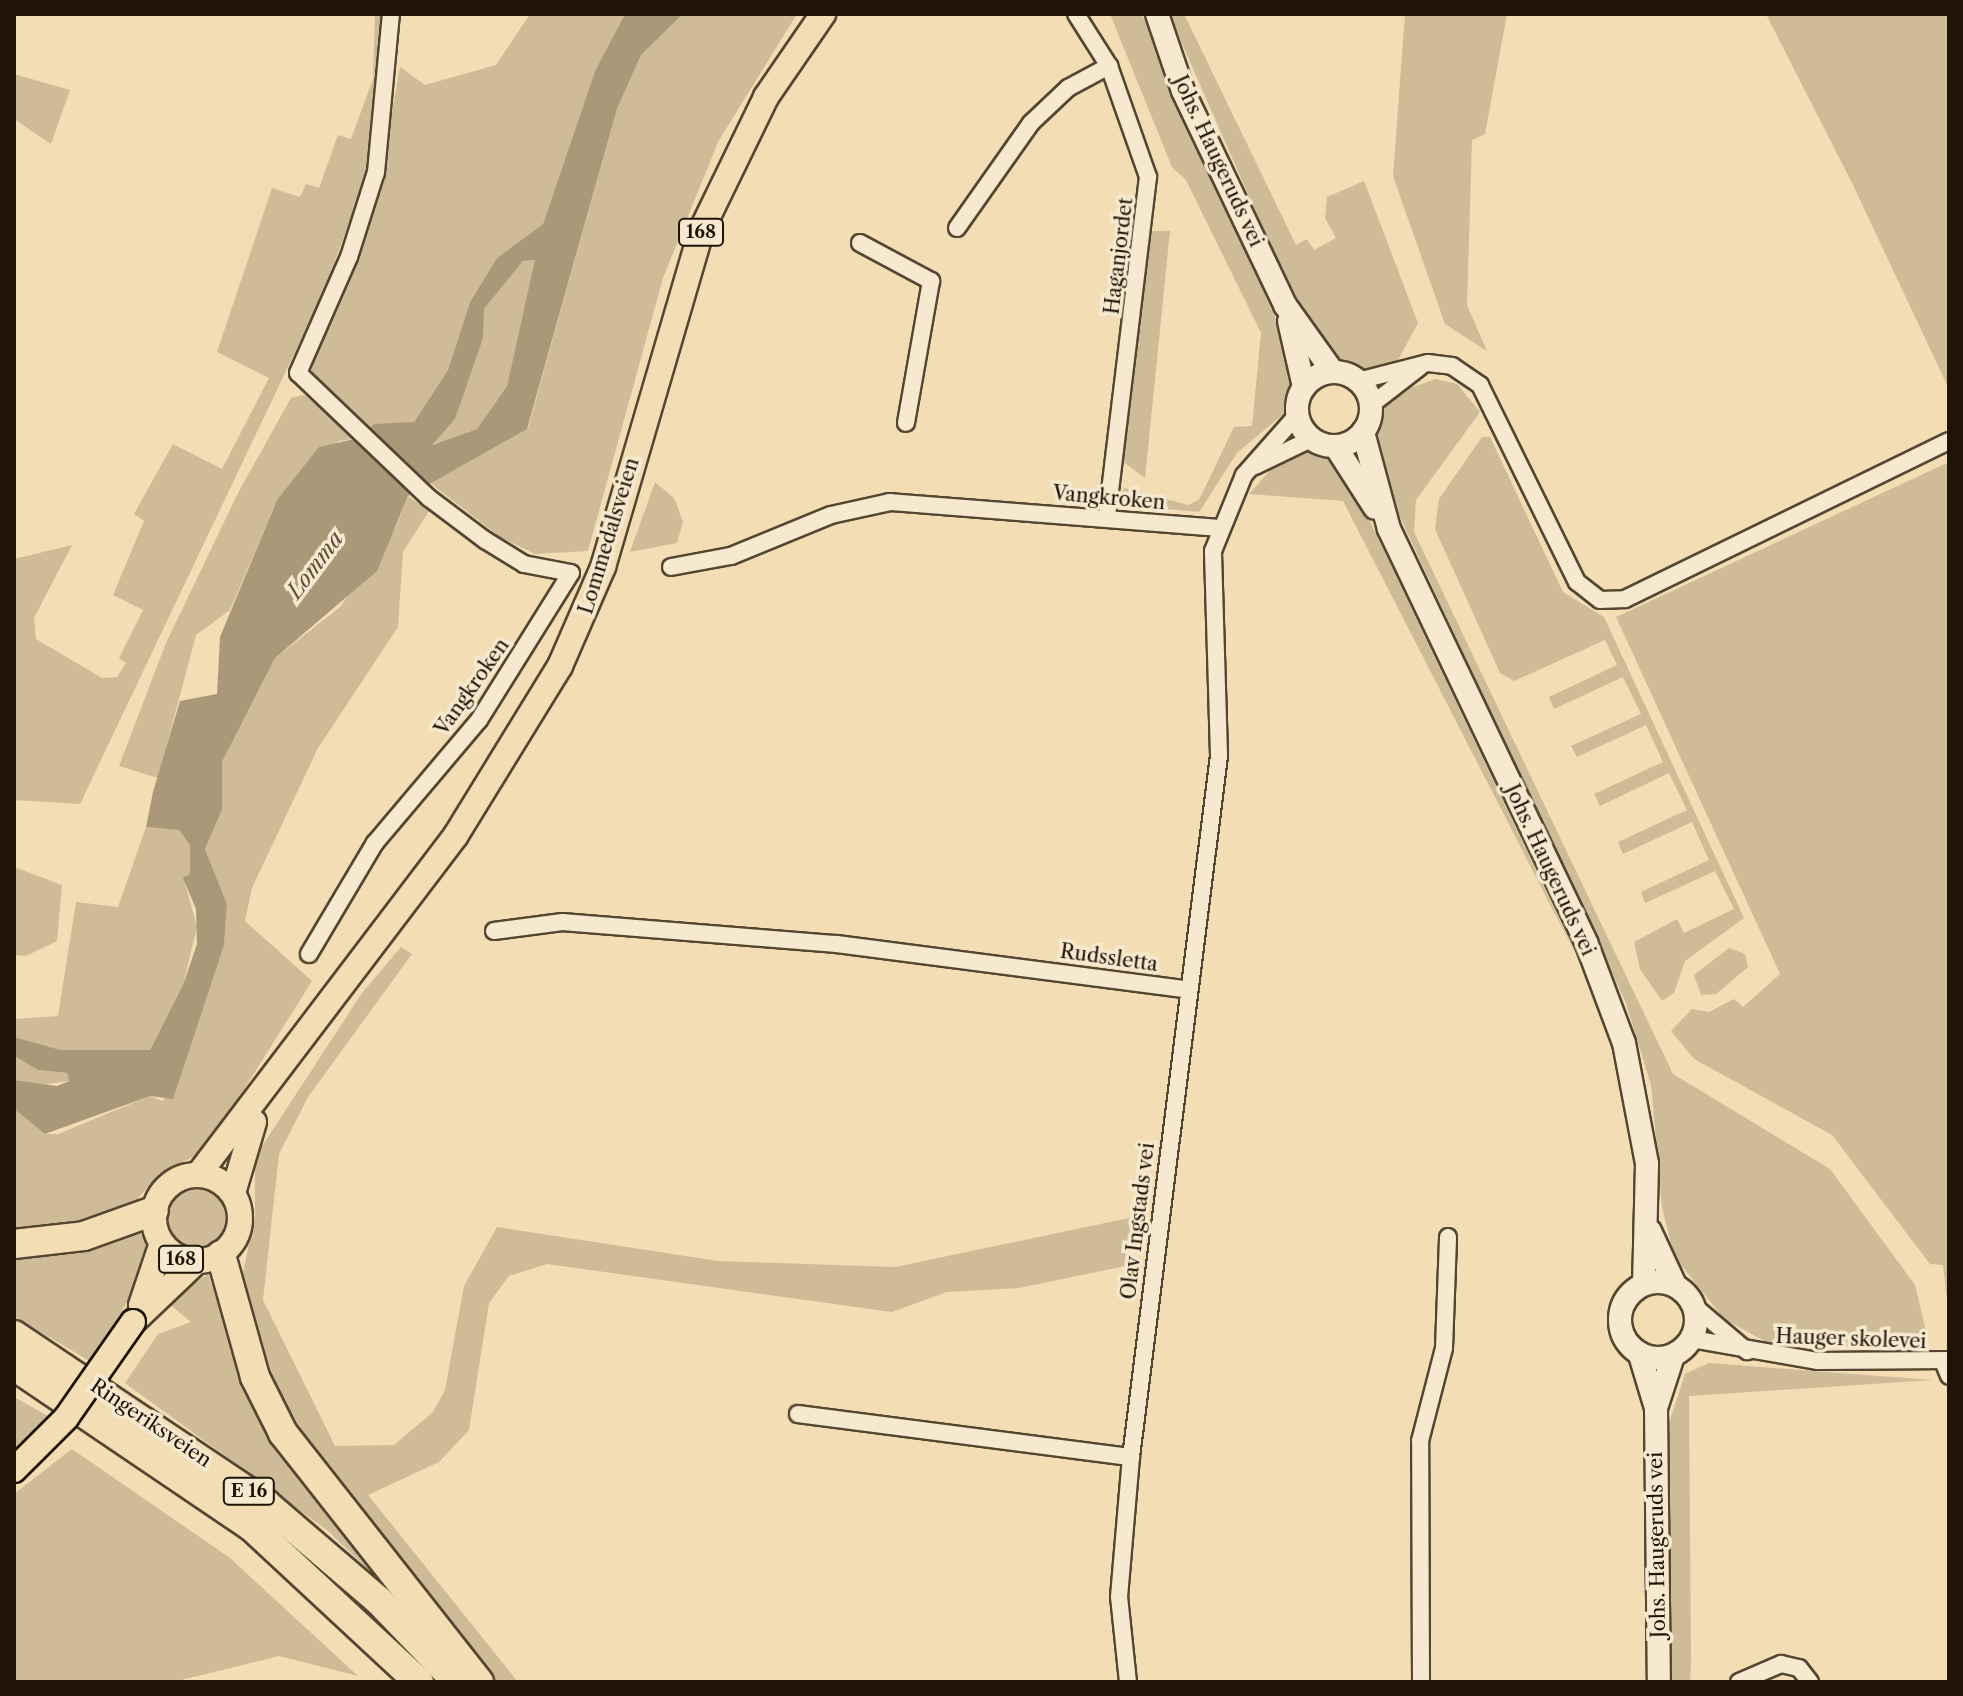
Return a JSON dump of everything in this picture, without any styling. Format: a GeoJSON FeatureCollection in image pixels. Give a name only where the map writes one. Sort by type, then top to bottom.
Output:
{"type":"FeatureCollection","features":[{"type":"Feature","properties":{"kind":"highway"},"geometry":{"type":"LineString","coordinates":[[14,1244],[84,1236],[154,1211]]}},
{"type":"Feature","properties":{"kind":"highway","name":"E 16"},"geometry":{"type":"LineString","coordinates":[[208,1258],[255,1377],[283,1433],[479,1682]]}},
{"type":"Feature","properties":{"kind":"highway","name":"Ringeriksveien"},"geometry":{"type":"LineString","coordinates":[[14,1335],[266,1504],[379,1601],[457,1682]]}},
{"type":"Feature","properties":{"kind":"highway","name":"Ringeriksveien"},"geometry":{"type":"LineString","coordinates":[[14,1366],[50,1387],[252,1527],[419,1682]]}},
{"type":"Feature","properties":{"kind":"highway","name":"E 16"},"geometry":{"type":"LineString","coordinates":[[14,1375],[50,1387]]}},
{"type":"Feature","properties":{"kind":"main road","name":"Lommedalsveien"},"geometry":{"type":"LineString","coordinates":[[198,1175],[263,1097],[484,795],[570,648],[612,538],[702,229],[758,111],[823,14]]}},
{"type":"Feature","properties":{"kind":"main road","name":"Johs. Haugeruds vei"},"geometry":{"type":"LineString","coordinates":[[1157,14],[1183,91],[1285,305],[1333,372]]}},
{"type":"Feature","properties":{"kind":"main road","name":"Johs. Haugeruds vei"},"geometry":{"type":"LineString","coordinates":[[1285,305],[1304,387]]}},
{"type":"Feature","properties":{"kind":"main road"},"geometry":{"type":"LineString","coordinates":[[1333,372],[1358,381],[1371,405],[1363,432],[1336,447],[1311,439],[1297,415],[1304,387],[1333,372]]}},
{"type":"Feature","properties":{"kind":"main road","name":"Johs. Haugeruds vei"},"geometry":{"type":"LineString","coordinates":[[1363,432],[1389,529]]}},
{"type":"Feature","properties":{"kind":"main road","name":"Johs. Haugeruds vei"},"geometry":{"type":"LineString","coordinates":[[1336,447],[1389,529],[1586,942],[1624,1043],[1639,1099],[1649,1230],[1644,1284]]}},
{"type":"Feature","properties":{"kind":"main road","name":"Lommedalsveien"},"geometry":{"type":"LineString","coordinates":[[233,1193],[263,1097]]}},
{"type":"Feature","properties":{"kind":"main road"},"geometry":{"type":"LineString","coordinates":[[198,1175],[233,1193]]}},
{"type":"Feature","properties":{"kind":"main road","name":"168"},"geometry":{"type":"LineString","coordinates":[[133,1322],[162,1243],[154,1211],[171,1184],[198,1175]]}},
{"type":"Feature","properties":{"kind":"main road","name":"168"},"geometry":{"type":"LineString","coordinates":[[14,1470],[66,1418],[133,1322],[240,1227],[233,1193]]}},
{"type":"Feature","properties":{"kind":"main road","name":"Johs. Haugeruds vei"},"geometry":{"type":"LineString","coordinates":[[1649,1230],[1675,1285]]}},
{"type":"Feature","properties":{"kind":"main road","name":"168"},"geometry":{"type":"LineString","coordinates":[[162,1243],[208,1258]]}},
{"type":"Feature","properties":{"kind":"main road"},"geometry":{"type":"LineString","coordinates":[[1644,1284],[1675,1285],[1694,1306],[1692,1339],[1673,1356],[1640,1355],[1621,1332],[1620,1315],[1644,1284]]}},
{"type":"Feature","properties":{"kind":"main road","name":"Johs. Haugeruds vei"},"geometry":{"type":"LineString","coordinates":[[1640,1355],[1656,1408],[1659,1682]]}},
{"type":"Feature","properties":{"kind":"main road","name":"Johs. Haugeruds vei"},"geometry":{"type":"LineString","coordinates":[[1656,1408],[1673,1356]]}},
{"type":"Feature","properties":{"kind":"street","name":"Vangkroken"},"geometry":{"type":"LineString","coordinates":[[309,954],[375,843],[479,720],[571,573],[524,564],[429,498],[298,373],[349,257],[376,172],[391,14]]}},
{"type":"Feature","properties":{"kind":"street","name":"Haganjordet"},"geometry":{"type":"LineString","coordinates":[[1076,14],[1109,66],[1148,177],[1107,517]]}},
{"type":"Feature","properties":{"kind":"street"},"geometry":{"type":"LineString","coordinates":[[957,228],[1031,123],[1068,88],[1109,66]]}},
{"type":"Feature","properties":{"kind":"street"},"geometry":{"type":"LineString","coordinates":[[860,243],[931,281],[906,423]]}},
{"type":"Feature","properties":{"kind":"street"},"geometry":{"type":"LineString","coordinates":[[1371,405],[1423,365]]}},
{"type":"Feature","properties":{"kind":"street"},"geometry":{"type":"LineString","coordinates":[[1358,381],[1423,365],[1452,366],[1480,385],[1577,582],[1600,600],[1625,599],[1949,441]]}},
{"type":"Feature","properties":{"kind":"street"},"geometry":{"type":"LineString","coordinates":[[1189,990],[1219,755],[1211,574],[1218,528],[1250,469],[1297,415]]}},
{"type":"Feature","properties":{"kind":"street"},"geometry":{"type":"LineString","coordinates":[[1250,469],[1311,439]]}},
{"type":"Feature","properties":{"kind":"street","name":"Vangkroken"},"geometry":{"type":"LineString","coordinates":[[671,567],[731,556],[831,515],[890,502],[1218,528]]}},
{"type":"Feature","properties":{"kind":"street","name":"Rudssletta"},"geometry":{"type":"LineString","coordinates":[[494,931],[562,922],[837,944],[1189,990]]}},
{"type":"Feature","properties":{"kind":"street","name":"Olav Ingstads vei"},"geometry":{"type":"LineString","coordinates":[[1128,1682],[1119,1597],[1131,1457],[1189,990]]}},
{"type":"Feature","properties":{"kind":"street"},"geometry":{"type":"LineString","coordinates":[[1421,1682],[1420,1441],[1444,1348],[1448,1237]]}},
{"type":"Feature","properties":{"kind":"street","name":"Hauger skolevei"},"geometry":{"type":"LineString","coordinates":[[1694,1306],[1752,1354]]}},
{"type":"Feature","properties":{"kind":"street","name":"Hauger skolevei"},"geometry":{"type":"LineString","coordinates":[[1692,1339],[1752,1354],[1947,1366]]}},
{"type":"Feature","properties":{"kind":"street"},"geometry":{"type":"LineString","coordinates":[[798,1414],[1131,1457]]}},
{"type":"Feature","properties":{"kind":"street"},"geometry":{"type":"LineString","coordinates":[[1739,1682],[1781,1664],[1799,1668],[1810,1682]]}},
{"type":"Feature","properties":{"kind":"shaded area"},"geometry":{"type":"Polygon","coordinates":[[[375,14],[385,14],[371,163],[324,291],[80,804],[14,800],[14,559],[72,545],[34,618],[36,639],[102,678],[117,677],[126,663],[119,658],[143,610],[113,595],[144,521],[134,514],[173,444],[222,469],[269,378],[217,352],[272,188],[300,197],[306,184],[319,188],[338,135],[351,139],[373,79],[375,14]]]}},
{"type":"Feature","properties":{"kind":"shaded area"},"geometry":{"type":"Polygon","coordinates":[[[530,14],[625,14],[595,71],[543,224],[497,258],[470,302],[448,370],[414,422],[368,429],[313,378],[311,366],[376,203],[400,67],[425,85],[496,65],[530,14]]]}},
{"type":"Feature","properties":{"kind":"shaded area"},"geometry":{"type":"Polygon","coordinates":[[[683,14],[797,14],[718,142],[663,278],[588,551],[535,554],[500,537],[430,483],[528,428],[617,109],[641,55],[683,14]]]}},
{"type":"Feature","properties":{"kind":"shaded area"},"geometry":{"type":"Polygon","coordinates":[[[1110,14],[1142,14],[1298,370],[1287,411],[1237,453],[1199,512],[1122,505],[1119,494],[1125,488],[1188,505],[1199,500],[1234,427],[1252,426],[1261,333],[1186,180],[1172,167],[1110,14]]]}},
{"type":"Feature","properties":{"kind":"shaded area"},"geometry":{"type":"Polygon","coordinates":[[[1169,14],[1184,14],[1296,245],[1307,239],[1314,250],[1336,238],[1325,218],[1327,197],[1364,181],[1418,323],[1398,360],[1367,371],[1329,359],[1273,251],[1169,14]]]}},
{"type":"Feature","properties":{"kind":"shaded area"},"geometry":{"type":"Polygon","coordinates":[[[1405,14],[1507,14],[1485,134],[1472,140],[1467,305],[1487,351],[1445,324],[1393,176],[1405,14]]]}},
{"type":"Feature","properties":{"kind":"shaded area"},"geometry":{"type":"Polygon","coordinates":[[[1766,14],[1949,14],[1949,389],[1853,185],[1766,14]]]}},
{"type":"Feature","properties":{"kind":"shaded area"},"geometry":{"type":"Polygon","coordinates":[[[14,74],[70,90],[51,144],[14,119],[14,74]]]}},
{"type":"Feature","properties":{"kind":"shaded area"},"geometry":{"type":"Polygon","coordinates":[[[1148,231],[1170,231],[1145,478],[1122,461],[1148,231]]]}},
{"type":"Feature","properties":{"kind":"shaded area"},"geometry":{"type":"Polygon","coordinates":[[[536,260],[507,386],[477,429],[431,445],[455,419],[484,309],[523,261],[536,260]]]}},
{"type":"Feature","properties":{"kind":"shaded area"},"geometry":{"type":"Polygon","coordinates":[[[1436,379],[1457,384],[1480,412],[1416,500],[1414,532],[1673,1074],[1830,1169],[1915,1285],[1926,1331],[1915,1349],[1770,1344],[1724,1319],[1674,1256],[1662,1207],[1651,1085],[1626,1003],[1373,459],[1376,414],[1393,394],[1436,379]]]}},
{"type":"Feature","properties":{"kind":"shaded area"},"geometry":{"type":"Polygon","coordinates":[[[304,395],[359,438],[339,441],[277,500],[230,610],[196,635],[158,778],[119,766],[166,643],[239,491],[291,398],[304,395]]]}},
{"type":"Feature","properties":{"kind":"shaded area"},"geometry":{"type":"Polygon","coordinates":[[[1482,437],[1490,437],[1563,592],[1604,617],[1744,918],[1685,961],[1674,993],[1662,1001],[1640,969],[1634,942],[1677,919],[1684,933],[1734,909],[1715,871],[1645,903],[1641,892],[1709,860],[1692,822],[1623,854],[1618,842],[1687,810],[1669,773],[1600,806],[1594,794],[1663,762],[1646,725],[1577,757],[1571,746],[1641,714],[1623,677],[1554,709],[1549,697],[1617,665],[1605,640],[1514,681],[1500,673],[1435,529],[1439,499],[1482,437]]]}},
{"type":"Feature","properties":{"kind":"shaded area"},"geometry":{"type":"Polygon","coordinates":[[[1313,450],[1331,455],[1352,483],[1577,957],[1343,501],[1249,494],[1275,465],[1313,450]]]}},
{"type":"Feature","properties":{"kind":"shaded area"},"geometry":{"type":"Polygon","coordinates":[[[1949,462],[1949,1317],[1943,1265],[1930,1264],[1832,1135],[1694,1059],[1671,1031],[1692,1009],[1709,1012],[1734,999],[1743,1007],[1780,974],[1616,617],[1949,462]]]}},
{"type":"Feature","properties":{"kind":"shaded area"},"geometry":{"type":"Polygon","coordinates":[[[655,482],[674,498],[683,522],[677,543],[630,552],[655,482]]]}},
{"type":"Feature","properties":{"kind":"shaded area"},"geometry":{"type":"Polygon","coordinates":[[[408,496],[429,511],[403,552],[398,627],[318,748],[252,888],[245,921],[312,981],[206,1150],[158,1175],[123,1216],[14,1233],[14,1109],[45,1134],[58,1134],[150,1096],[163,1101],[224,945],[227,904],[205,849],[222,810],[222,762],[275,658],[340,607],[396,527],[408,496]]]}},
{"type":"Feature","properties":{"kind":"shaded area"},"geometry":{"type":"Polygon","coordinates":[[[146,827],[179,830],[190,845],[190,874],[184,879],[197,927],[183,985],[150,1050],[61,1050],[14,1037],[14,1019],[58,1016],[76,902],[118,907],[146,827]]]}},
{"type":"Feature","properties":{"kind":"shaded area"},"geometry":{"type":"Polygon","coordinates":[[[14,867],[62,885],[57,941],[26,956],[14,955],[14,867]]]}},
{"type":"Feature","properties":{"kind":"shaded area"},"geometry":{"type":"Polygon","coordinates":[[[401,947],[412,954],[308,1097],[279,1154],[263,1300],[335,1446],[394,1445],[433,1412],[445,1390],[464,1286],[497,1227],[718,1261],[895,1267],[1143,1215],[1130,1265],[1019,1288],[947,1292],[892,1312],[547,1264],[509,1276],[489,1303],[469,1430],[439,1462],[368,1495],[518,1682],[491,1682],[289,1421],[240,1286],[255,1216],[255,1157],[362,993],[401,947]]]}},
{"type":"Feature","properties":{"kind":"shaded area"},"geometry":{"type":"Polygon","coordinates":[[[1729,948],[1745,954],[1748,967],[1716,994],[1701,995],[1694,975],[1729,948]]]}},
{"type":"Feature","properties":{"kind":"shaded area"},"geometry":{"type":"Polygon","coordinates":[[[14,1056],[38,1070],[67,1073],[69,1081],[33,1086],[14,1080],[14,1056]]]}},
{"type":"Feature","properties":{"kind":"shaded area"},"geometry":{"type":"Polygon","coordinates":[[[196,1188],[218,1197],[227,1219],[218,1241],[196,1250],[174,1241],[165,1219],[174,1197],[196,1188]]]}},
{"type":"Feature","properties":{"kind":"shaded area"},"geometry":{"type":"Polygon","coordinates":[[[137,1231],[146,1239],[143,1276],[91,1362],[14,1316],[14,1255],[137,1231]]]}},
{"type":"Feature","properties":{"kind":"shaded area"},"geometry":{"type":"Polygon","coordinates":[[[208,1274],[232,1344],[382,1583],[328,1531],[125,1383],[158,1334],[191,1322],[167,1302],[208,1274]]]}},
{"type":"Feature","properties":{"kind":"shaded area"},"geometry":{"type":"Polygon","coordinates":[[[1709,1363],[1933,1380],[1689,1396],[1690,1682],[1671,1682],[1667,1429],[1685,1374],[1709,1363]]]}},
{"type":"Feature","properties":{"kind":"shaded area"},"geometry":{"type":"Polygon","coordinates":[[[14,1397],[50,1417],[14,1454],[14,1397]]]}},
{"type":"Feature","properties":{"kind":"shaded area"},"geometry":{"type":"Polygon","coordinates":[[[72,1449],[230,1558],[358,1676],[279,1656],[173,1682],[14,1682],[14,1494],[72,1449]]]}},
{"type":"Feature","properties":{"kind":"water","name":"Lomma"},"geometry":{"type":"Polygon","coordinates":[[[625,14],[683,14],[641,55],[617,109],[527,429],[408,496],[377,571],[275,658],[222,762],[222,810],[205,849],[227,904],[224,945],[173,1099],[150,1096],[45,1134],[14,1109],[14,1080],[57,1086],[69,1081],[67,1073],[38,1070],[14,1056],[14,1037],[61,1050],[150,1050],[183,985],[197,944],[196,909],[183,878],[190,874],[190,845],[179,830],[146,827],[180,701],[217,694],[220,637],[277,500],[319,447],[359,438],[374,424],[414,422],[448,370],[470,302],[497,258],[543,224],[595,71],[625,14]],[[535,260],[523,261],[484,309],[483,338],[455,419],[432,445],[477,429],[507,386],[535,260]]]}}]}
